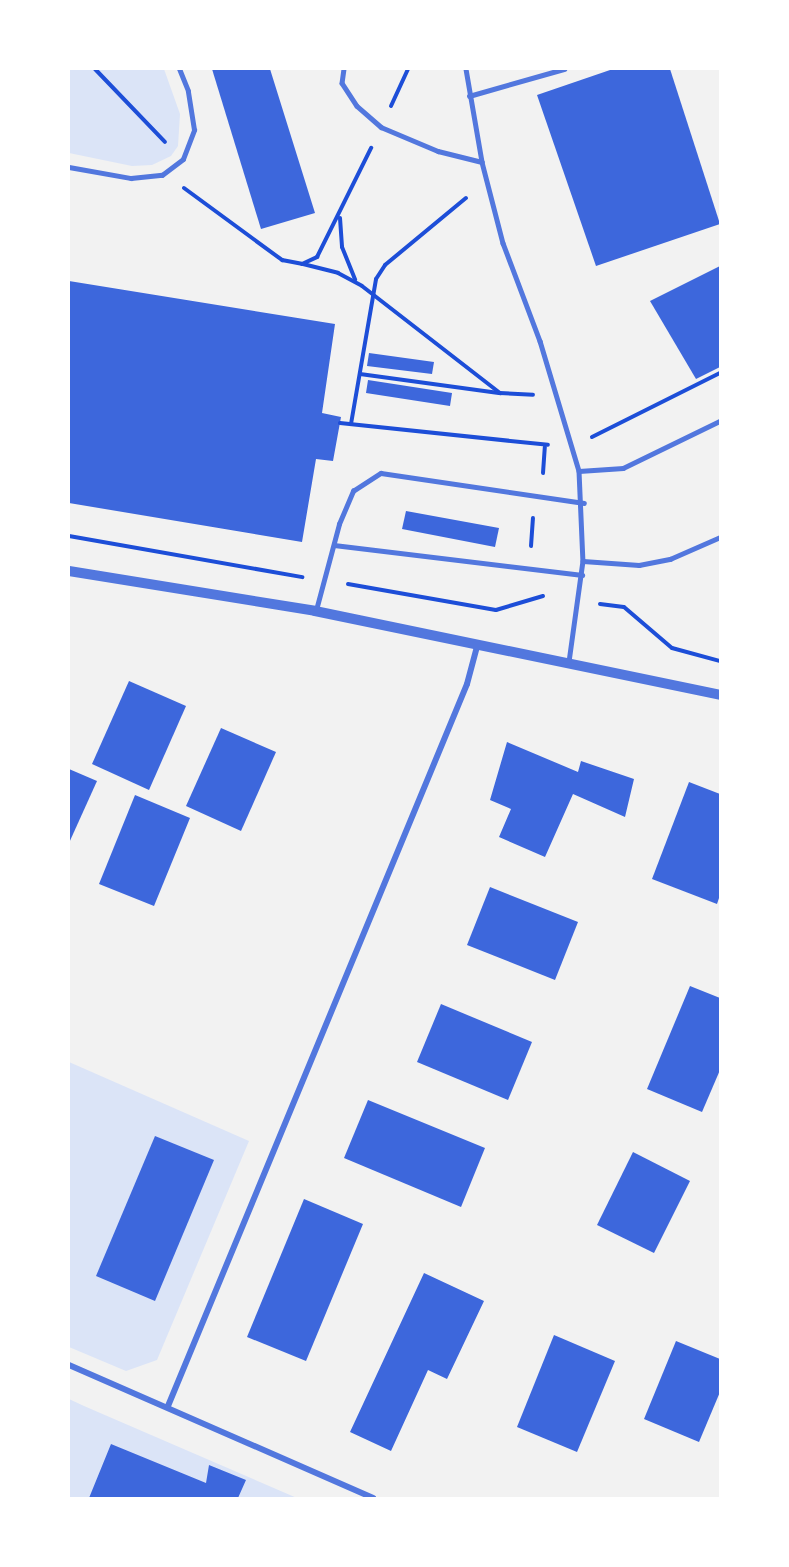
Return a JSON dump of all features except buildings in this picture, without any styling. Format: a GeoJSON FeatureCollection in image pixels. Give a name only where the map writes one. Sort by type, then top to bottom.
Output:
{"type":"FeatureCollection","features":[{"type":"Feature","properties":{"kind":"street"},"geometry":{"type":"LineString","coordinates":[[69,572],[315,611],[720,695]]}},
{"type":"Feature","properties":{"kind":"street"},"geometry":{"type":"LineString","coordinates":[[168,1406],[467,684],[477,646]]}},
{"type":"Feature","properties":{"kind":"street"},"geometry":{"type":"LineString","coordinates":[[69,1365],[168,1406],[373,1498]]}},
{"type":"Feature","properties":{"kind":"lane"},"geometry":{"type":"LineString","coordinates":[[69,167],[131,178],[162,175],[183,159],[194,130],[188,91],[179,69]]}},
{"type":"Feature","properties":{"kind":"lane"},"geometry":{"type":"LineString","coordinates":[[344,69],[342,83],[357,106],[381,127],[457,156],[482,162]]}},
{"type":"Feature","properties":{"kind":"lane"},"geometry":{"type":"LineString","coordinates":[[466,69],[482,162],[503,243],[579,471],[584,503],[583,561],[580,602],[569,662]]}},
{"type":"Feature","properties":{"kind":"lane"},"geometry":{"type":"LineString","coordinates":[[469,96],[564,69]]}},
{"type":"Feature","properties":{"kind":"lane"},"geometry":{"type":"LineString","coordinates":[[579,471],[623,468],[720,422]]}},
{"type":"Feature","properties":{"kind":"lane"},"geometry":{"type":"LineString","coordinates":[[315,611],[334,545],[353,491],[381,473],[584,503]]}},
{"type":"Feature","properties":{"kind":"lane"},"geometry":{"type":"LineString","coordinates":[[583,561],[639,565],[670,559],[720,537]]}},
{"type":"Feature","properties":{"kind":"lane"},"geometry":{"type":"LineString","coordinates":[[334,545],[582,575]]}},
{"type":"Feature","properties":{"kind":"path"},"geometry":{"type":"LineString","coordinates":[[95,69],[183,159]]}},
{"type":"Feature","properties":{"kind":"path"},"geometry":{"type":"LineString","coordinates":[[302,264],[317,257],[340,217],[408,69]]}},
{"type":"Feature","properties":{"kind":"path"},"geometry":{"type":"LineString","coordinates":[[457,156],[470,208]]}},
{"type":"Feature","properties":{"kind":"path"},"geometry":{"type":"LineString","coordinates":[[162,175],[194,194],[282,260],[338,273],[362,286],[500,393]]}},
{"type":"Feature","properties":{"kind":"path"},"geometry":{"type":"LineString","coordinates":[[351,424],[373,294],[385,265],[466,198]]}},
{"type":"Feature","properties":{"kind":"path"},"geometry":{"type":"LineString","coordinates":[[340,217],[347,268],[362,286]]}},
{"type":"Feature","properties":{"kind":"path"},"geometry":{"type":"LineString","coordinates":[[340,423],[573,448],[720,373]]}},
{"type":"Feature","properties":{"kind":"path"},"geometry":{"type":"LineString","coordinates":[[360,374],[500,393],[535,395]]}},
{"type":"Feature","properties":{"kind":"path"},"geometry":{"type":"LineString","coordinates":[[531,385],[537,405]]}},
{"type":"Feature","properties":{"kind":"path"},"geometry":{"type":"LineString","coordinates":[[517,605],[530,569],[531,527],[538,496],[545,445],[544,435]]}},
{"type":"Feature","properties":{"kind":"path"},"geometry":{"type":"LineString","coordinates":[[69,536],[496,610],[548,594],[580,602],[624,607],[672,648],[720,661]]}},
{"type":"Feature","properties":{"kind":"shaded area"},"geometry":{"type":"Polygon","coordinates":[[[69,69],[164,69],[180,114],[178,146],[171,156],[152,165],[132,166],[69,153],[69,69]]]}},
{"type":"Feature","properties":{"kind":"shaded area"},"geometry":{"type":"Polygon","coordinates":[[[69,1062],[249,1141],[157,1360],[126,1371],[69,1347],[69,1062]]]}},
{"type":"Feature","properties":{"kind":"shaded area"},"geometry":{"type":"Polygon","coordinates":[[[69,1399],[84,1406],[297,1498],[69,1498],[69,1399]]]}}]}
